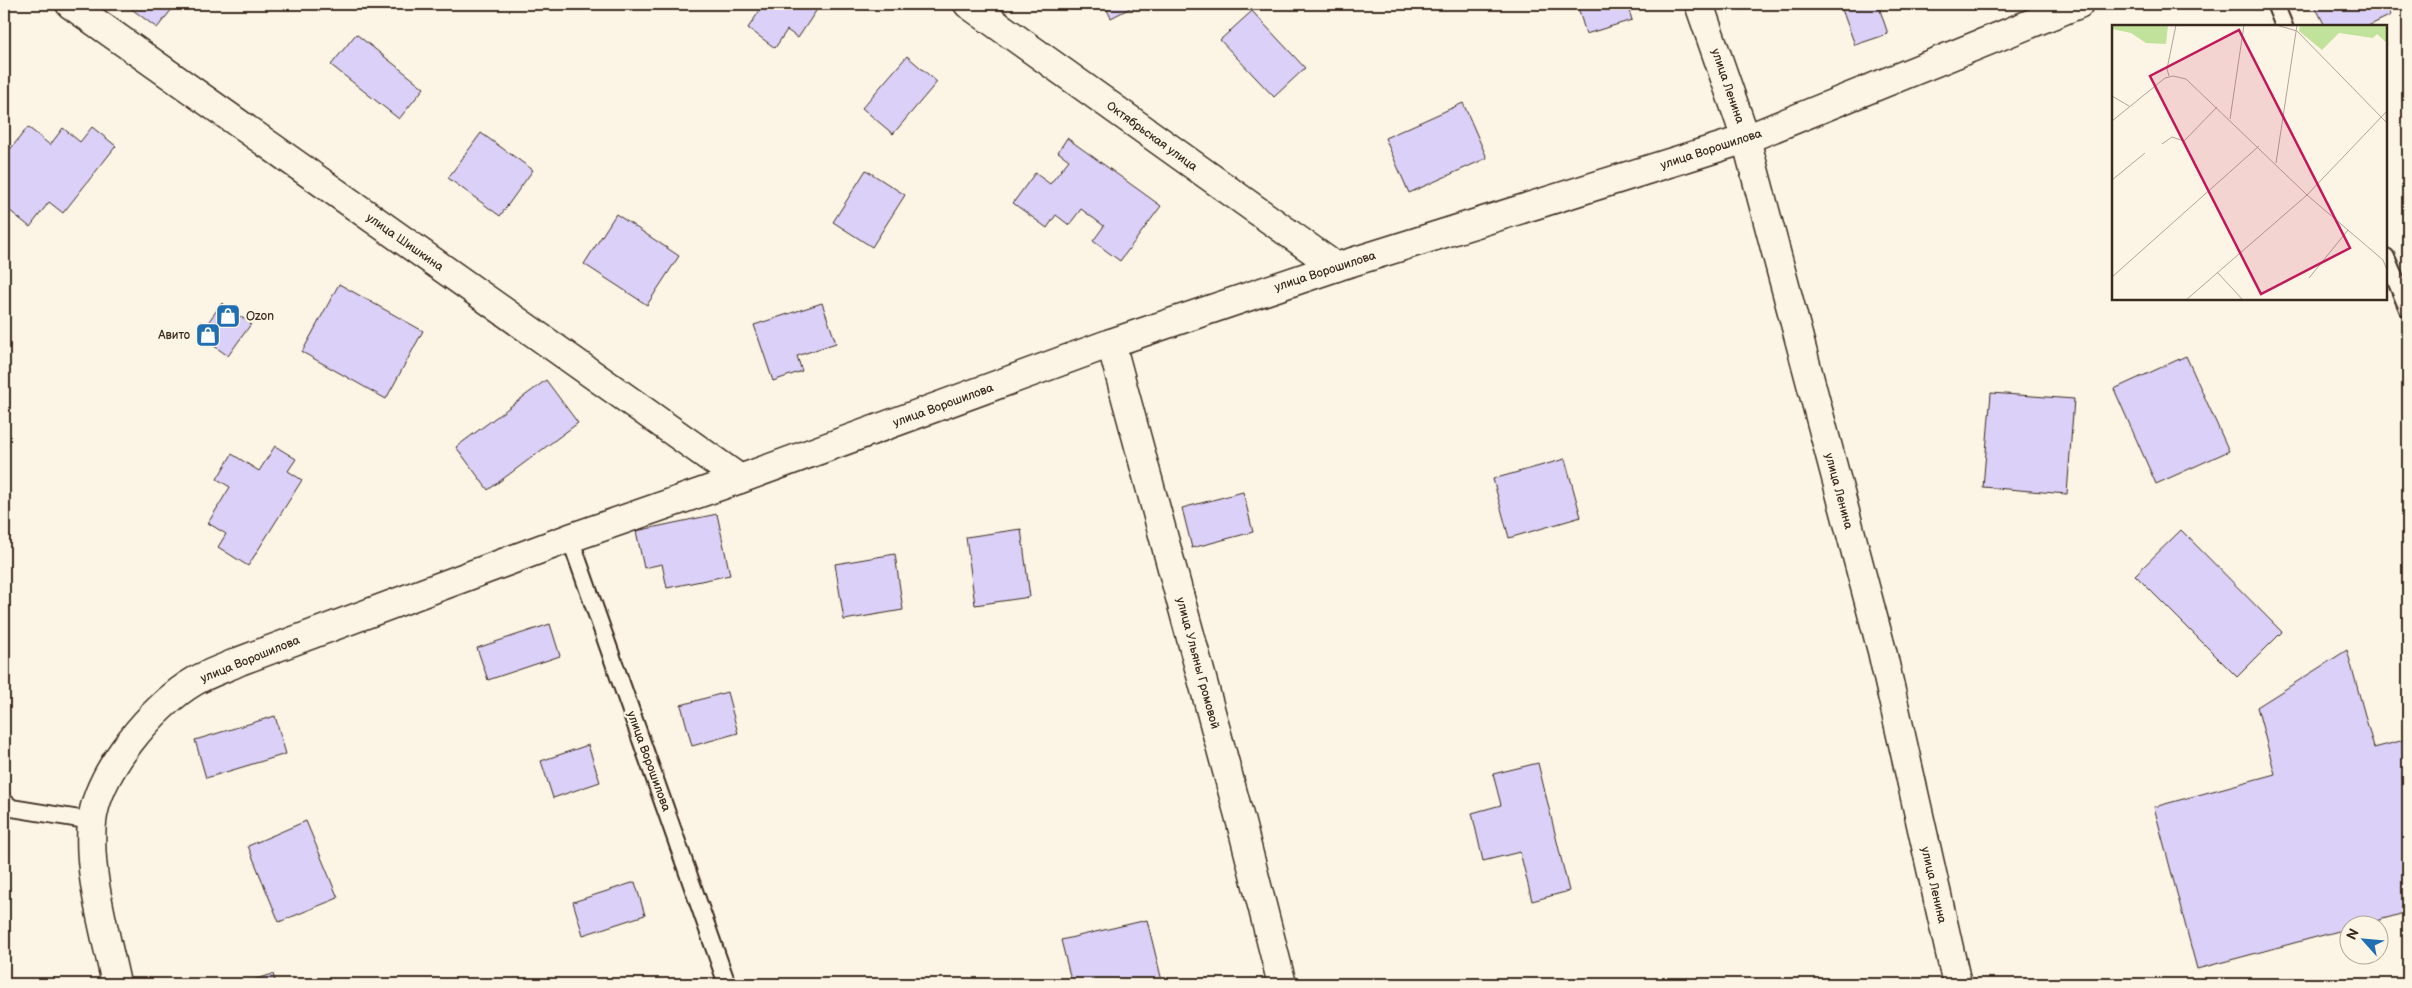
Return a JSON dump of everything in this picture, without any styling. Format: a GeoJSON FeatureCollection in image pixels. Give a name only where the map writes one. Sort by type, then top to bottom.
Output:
{"type":"FeatureCollection","features":[{"type":"Feature","properties":{"kind":"street","name":"улица Шишкина"},"geometry":{"type":"LineString","coordinates":[[70,4],[740,479]]}},
{"type":"Feature","properties":{"kind":"street","name":"Октябрьская улица"},"geometry":{"type":"LineString","coordinates":[[968,4],[1336,267]]}},
{"type":"Feature","properties":{"kind":"street","name":"улица Ленина"},"geometry":{"type":"LineString","coordinates":[[1699,4],[1746,139],[1882,650],[1957,984]]}},
{"type":"Feature","properties":{"kind":"street","name":"улица Ворошилова"},"geometry":{"type":"LineString","coordinates":[[116,984],[92,862],[92,821],[104,785],[130,740],[164,703],[195,682],[240,661],[570,538],[740,479],[1111,343],[1336,267],[1746,139],[2079,4]]}},
{"type":"Feature","properties":{"kind":"street","name":"улица Ульяны Громовой"},"geometry":{"type":"LineString","coordinates":[[1111,343],[1240,819],[1282,984]]}},
{"type":"Feature","properties":{"kind":"lane"},"geometry":{"type":"LineString","coordinates":[[2275,4],[2284,25]]}},
{"type":"Feature","properties":{"kind":"lane"},"geometry":{"type":"LineString","coordinates":[[2387,259],[2408,309]]}},
{"type":"Feature","properties":{"kind":"lane","name":"улица Ворошилова"},"geometry":{"type":"LineString","coordinates":[[570,538],[728,984]]}},
{"type":"Feature","properties":{"kind":"lane"},"geometry":{"type":"LineString","coordinates":[[4,802],[12,808],[92,821]]}},
{"type":"Feature","properties":{"kind":"building"},"geometry":{"type":"Polygon","coordinates":[[[125,4],[176,4],[157,28],[125,4]]]}},
{"type":"Feature","properties":{"kind":"building"},"geometry":{"type":"Polygon","coordinates":[[[751,4],[820,5],[798,38],[787,30],[775,48],[748,28],[760,10],[751,4]]]}},
{"type":"Feature","properties":{"kind":"building"},"geometry":{"type":"Polygon","coordinates":[[[1104,4],[1138,4],[1111,18],[1104,4]]]}},
{"type":"Feature","properties":{"kind":"building"},"geometry":{"type":"Polygon","coordinates":[[[1577,4],[1627,4],[1632,20],[1586,34],[1577,4]]]}},
{"type":"Feature","properties":{"kind":"building"},"geometry":{"type":"Polygon","coordinates":[[[1840,4],[1878,4],[1888,34],[1855,45],[1840,4]]]}},
{"type":"Feature","properties":{"kind":"building"},"geometry":{"type":"Polygon","coordinates":[[[2314,4],[2386,4],[2391,15],[2370,25],[2324,25],[2314,4]]]}},
{"type":"Feature","properties":{"kind":"building"},"geometry":{"type":"Polygon","coordinates":[[[1252,11],[1305,68],[1274,97],[1220,40],[1252,11]]]}},
{"type":"Feature","properties":{"kind":"building"},"geometry":{"type":"Polygon","coordinates":[[[356,34],[424,88],[399,119],[331,65],[356,34]]]}},
{"type":"Feature","properties":{"kind":"building"},"geometry":{"type":"Polygon","coordinates":[[[907,56],[937,82],[893,134],[862,108],[907,56]]]}},
{"type":"Feature","properties":{"kind":"building"},"geometry":{"type":"Polygon","coordinates":[[[1463,103],[1487,158],[1409,193],[1385,138],[1463,103]]]}},
{"type":"Feature","properties":{"kind":"building"},"geometry":{"type":"Polygon","coordinates":[[[28,127],[50,145],[63,128],[80,142],[92,127],[116,146],[63,213],[49,202],[30,227],[4,206],[4,157],[28,127]]]}},
{"type":"Feature","properties":{"kind":"building"},"geometry":{"type":"Polygon","coordinates":[[[481,133],[533,170],[500,216],[448,178],[481,133]]]}},
{"type":"Feature","properties":{"kind":"building"},"geometry":{"type":"Polygon","coordinates":[[[1067,138],[1161,206],[1120,261],[1093,241],[1104,226],[1081,209],[1069,225],[1056,215],[1047,228],[1013,203],[1035,173],[1050,184],[1069,160],[1058,152],[1067,138]]]}},
{"type":"Feature","properties":{"kind":"building"},"geometry":{"type":"Polygon","coordinates":[[[866,170],[905,195],[872,247],[833,222],[866,170]]]}},
{"type":"Feature","properties":{"kind":"building"},"geometry":{"type":"Polygon","coordinates":[[[616,214],[679,256],[647,305],[584,264],[616,214]]]}},
{"type":"Feature","properties":{"kind":"building"},"geometry":{"type":"Polygon","coordinates":[[[339,284],[423,331],[386,399],[302,352],[339,284]]]}},
{"type":"Feature","properties":{"kind":"building"},"geometry":{"type":"Polygon","coordinates":[[[222,303],[251,324],[228,356],[199,335],[222,303]]]}},
{"type":"Feature","properties":{"kind":"building"},"geometry":{"type":"Polygon","coordinates":[[[822,303],[836,343],[797,356],[802,371],[773,381],[754,325],[822,303]]]}},
{"type":"Feature","properties":{"kind":"building"},"geometry":{"type":"Polygon","coordinates":[[[2186,356],[2229,451],[2156,484],[2114,389],[2186,356]]]}},
{"type":"Feature","properties":{"kind":"building"},"geometry":{"type":"Polygon","coordinates":[[[546,380],[578,423],[488,490],[456,447],[546,380]]]}},
{"type":"Feature","properties":{"kind":"building"},"geometry":{"type":"Polygon","coordinates":[[[1991,393],[2074,399],[2067,494],[1983,487],[1991,393]]]}},
{"type":"Feature","properties":{"kind":"building"},"geometry":{"type":"Polygon","coordinates":[[[275,446],[296,459],[288,471],[302,480],[248,566],[218,547],[226,534],[208,523],[230,487],[217,479],[232,454],[259,471],[275,446]]]}},
{"type":"Feature","properties":{"kind":"building"},"geometry":{"type":"Polygon","coordinates":[[[1565,459],[1581,517],[1509,538],[1493,479],[1565,459]]]}},
{"type":"Feature","properties":{"kind":"building"},"geometry":{"type":"Polygon","coordinates":[[[1243,492],[1253,532],[1192,548],[1182,508],[1243,492]]]}},
{"type":"Feature","properties":{"kind":"building"},"geometry":{"type":"Polygon","coordinates":[[[717,514],[730,575],[667,588],[662,564],[644,568],[636,531],[717,514]]]}},
{"type":"Feature","properties":{"kind":"building"},"geometry":{"type":"Polygon","coordinates":[[[1021,529],[1030,597],[975,605],[966,537],[1021,529]]]}},
{"type":"Feature","properties":{"kind":"building"},"geometry":{"type":"Polygon","coordinates":[[[2181,530],[2282,632],[2237,677],[2135,575],[2181,530]]]}},
{"type":"Feature","properties":{"kind":"building"},"geometry":{"type":"Polygon","coordinates":[[[895,554],[903,610],[844,620],[835,564],[895,554]]]}},
{"type":"Feature","properties":{"kind":"building"},"geometry":{"type":"Polygon","coordinates":[[[550,624],[560,656],[488,680],[477,648],[550,624]]]}},
{"type":"Feature","properties":{"kind":"building"},"geometry":{"type":"Polygon","coordinates":[[[2347,650],[2374,748],[2408,739],[2408,912],[2390,917],[2340,916],[2340,931],[2197,969],[2154,807],[2275,774],[2257,707],[2347,650]]]}},
{"type":"Feature","properties":{"kind":"building"},"geometry":{"type":"Polygon","coordinates":[[[727,692],[738,733],[692,746],[681,705],[727,692]]]}},
{"type":"Feature","properties":{"kind":"building"},"geometry":{"type":"Polygon","coordinates":[[[275,716],[286,754],[206,778],[195,740],[275,716]]]}},
{"type":"Feature","properties":{"kind":"building"},"geometry":{"type":"Polygon","coordinates":[[[588,745],[600,782],[553,798],[541,761],[588,745]]]}},
{"type":"Feature","properties":{"kind":"building"},"geometry":{"type":"Polygon","coordinates":[[[1538,763],[1569,891],[1532,901],[1520,852],[1483,861],[1472,813],[1501,805],[1493,774],[1538,763]]]}},
{"type":"Feature","properties":{"kind":"building"},"geometry":{"type":"Polygon","coordinates":[[[306,821],[338,898],[279,922],[248,846],[306,821]]]}},
{"type":"Feature","properties":{"kind":"building"},"geometry":{"type":"Polygon","coordinates":[[[635,882],[645,915],[583,935],[573,902],[635,882]]]}},
{"type":"Feature","properties":{"kind":"building"},"geometry":{"type":"Polygon","coordinates":[[[1147,920],[1162,981],[1150,984],[1072,984],[1061,940],[1147,920]]]}},
{"type":"Feature","properties":{"kind":"building"},"geometry":{"type":"Polygon","coordinates":[[[273,974],[276,984],[255,984],[253,980],[273,974]]]}},
{"type":"Feature","properties":{"kind":"place","name":"Ozon"},"geometry":{"type":"Point","coordinates":[228,316]}},
{"type":"Feature","properties":{"kind":"place","name":"Авито"},"geometry":{"type":"Point","coordinates":[208,335]}}]}
